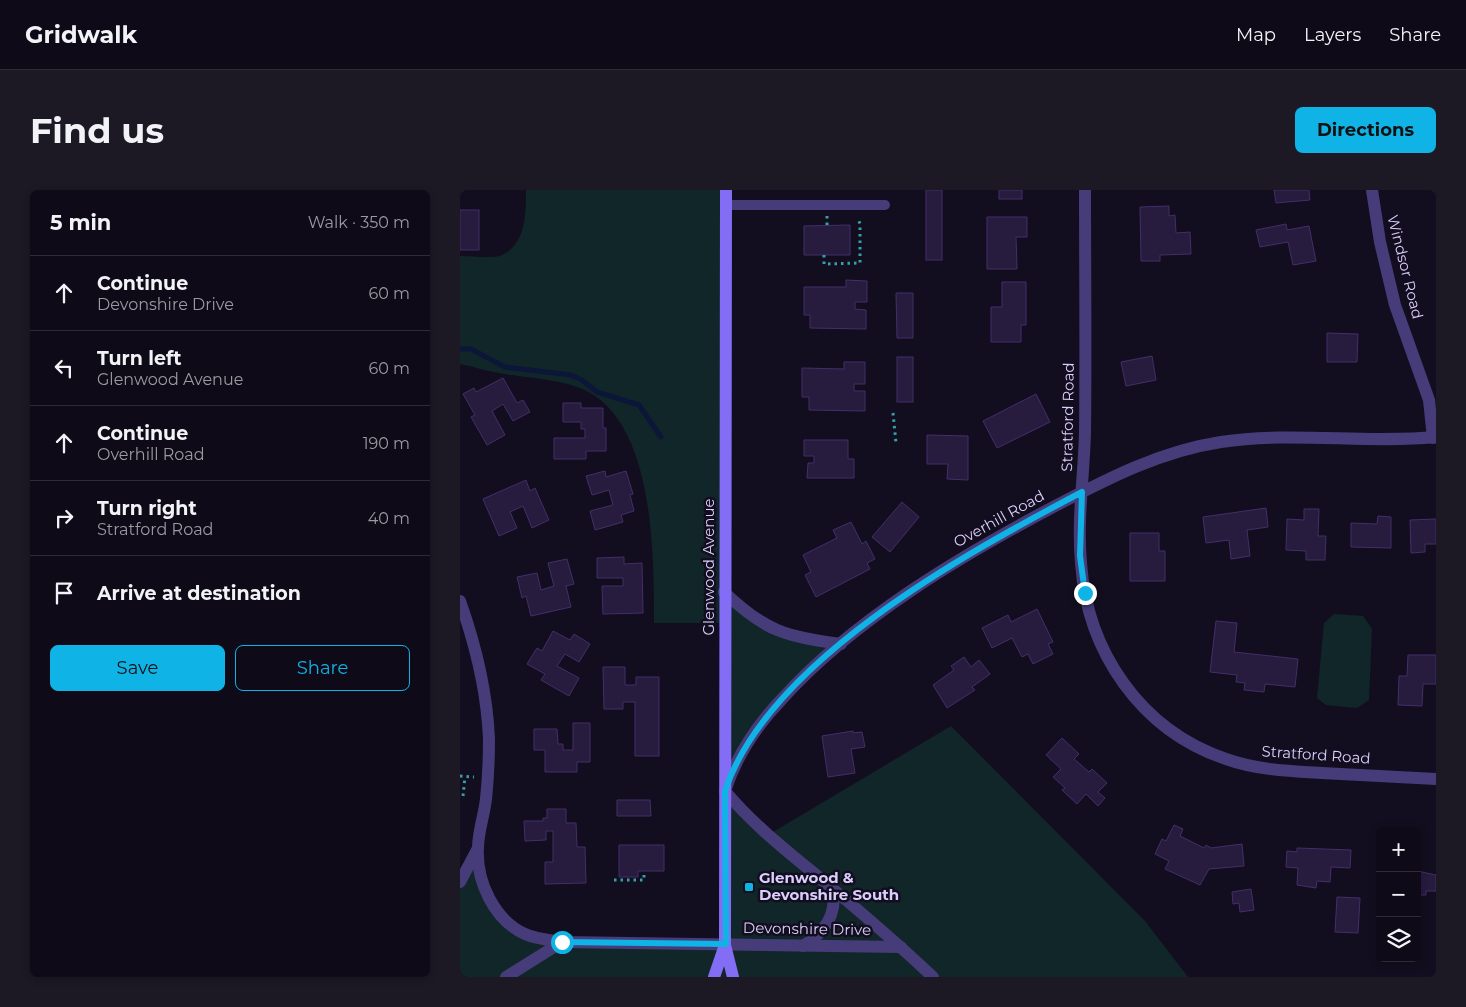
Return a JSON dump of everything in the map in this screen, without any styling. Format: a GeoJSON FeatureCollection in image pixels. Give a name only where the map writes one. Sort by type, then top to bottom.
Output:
{"type":"FeatureCollection","features":[{"type":"Feature","properties":{"kind":"street","name":"Glenwood Avenue"},"geometry":{"type":"LineString","coordinates":[[726,190],[724,592],[726,944],[732,977]]}},
{"type":"Feature","properties":{"kind":"street","name":"Stratford Road"},"geometry":{"type":"LineString","coordinates":[[1085,190],[1085,432],[1081,566],[1091,623],[1118,676],[1136,700],[1162,724],[1208,752],[1250,766],[1275,770],[1436,779]]}},
{"type":"Feature","properties":{"kind":"street","name":"Windsor Road"},"geometry":{"type":"LineString","coordinates":[[1372,190],[1380,242],[1395,305],[1429,400],[1434,438]]}},
{"type":"Feature","properties":{"kind":"street","name":"Overhill Road"},"geometry":{"type":"LineString","coordinates":[[725,791],[732,771],[741,754],[780,700],[840,644],[960,560],[1013,528],[1082,492],[1151,460],[1221,442],[1266,438],[1434,438]]}},
{"type":"Feature","properties":{"kind":"street"},"geometry":{"type":"LineString","coordinates":[[724,592],[743,610],[778,632],[840,644]]}},
{"type":"Feature","properties":{"kind":"street","name":"Devonshire Drive"},"geometry":{"type":"LineString","coordinates":[[460,601],[474,641],[485,691],[487,722],[486,799],[478,848],[483,883],[490,901],[512,927],[525,934],[562,942],[901,947]]}},
{"type":"Feature","properties":{"kind":"street"},"geometry":{"type":"LineString","coordinates":[[725,791],[743,813],[901,947],[933,977]]}},
{"type":"Feature","properties":{"kind":"street","name":"Devonshire Drive"},"geometry":{"type":"LineString","coordinates":[[460,882],[478,848]]}},
{"type":"Feature","properties":{"kind":"street"},"geometry":{"type":"LineString","coordinates":[[803,946],[825,928],[833,913],[835,902],[833,889]]}},
{"type":"Feature","properties":{"kind":"street"},"geometry":{"type":"LineString","coordinates":[[506,977],[562,942]]}},
{"type":"Feature","properties":{"kind":"street","name":"Glenwood Avenue"},"geometry":{"type":"LineString","coordinates":[[714,977],[726,944]]}},
{"type":"Feature","properties":{"kind":"lane"},"geometry":{"type":"LineString","coordinates":[[726,205],[885,205]]}},
{"type":"Feature","properties":{"kind":"path"},"geometry":{"type":"LineString","coordinates":[[827,215],[827,225]]}},
{"type":"Feature","properties":{"kind":"path"},"geometry":{"type":"LineString","coordinates":[[818,216],[835,215]]}},
{"type":"Feature","properties":{"kind":"path"},"geometry":{"type":"LineString","coordinates":[[824,255],[824,264],[860,263],[860,224],[858,218],[852,215]]}},
{"type":"Feature","properties":{"kind":"path"},"geometry":{"type":"LineString","coordinates":[[893,413],[896,443]]}},
{"type":"Feature","properties":{"kind":"path"},"geometry":{"type":"LineString","coordinates":[[463,796],[465,777]]}},
{"type":"Feature","properties":{"kind":"path"},"geometry":{"type":"LineString","coordinates":[[614,880],[644,880],[644,871]]}},
{"type":"Feature","properties":{"kind":"green space"},"geometry":{"type":"Polygon","coordinates":[[[526,190],[726,190],[724,592],[761,623],[841,644],[780,700],[725,791],[768,835],[951,726],[1145,921],[1188,977],[460,977],[460,882],[478,848],[490,901],[525,934],[725,945],[724,623],[654,623],[653,562],[645,491],[636,457],[623,428],[605,404],[580,388],[571,385],[499,373],[460,364],[460,256],[494,257],[510,250],[520,236],[523,227],[526,190]]]}},
{"type":"Feature","properties":{"kind":"green space"},"geometry":{"type":"Polygon","coordinates":[[[1334,614],[1363,616],[1372,629],[1369,700],[1357,708],[1326,705],[1317,698],[1324,623],[1334,614]]]}},
{"type":"Feature","properties":{"kind":"building"},"geometry":{"type":"Polygon","coordinates":[[[926,190],[942,190],[942,260],[926,260],[926,190]]]}},
{"type":"Feature","properties":{"kind":"building"},"geometry":{"type":"Polygon","coordinates":[[[999,190],[1022,190],[1022,199],[999,199],[999,190]]]}},
{"type":"Feature","properties":{"kind":"building"},"geometry":{"type":"Polygon","coordinates":[[[1274,190],[1309,190],[1310,200],[1276,203],[1274,190]]]}},
{"type":"Feature","properties":{"kind":"building"},"geometry":{"type":"Polygon","coordinates":[[[1169,206],[1169,216],[1175,215],[1176,233],[1190,232],[1191,254],[1160,255],[1160,261],[1141,261],[1140,207],[1169,206]]]}},
{"type":"Feature","properties":{"kind":"building"},"geometry":{"type":"Polygon","coordinates":[[[460,210],[479,210],[479,250],[460,250],[460,210]]]}},
{"type":"Feature","properties":{"kind":"building"},"geometry":{"type":"Polygon","coordinates":[[[987,217],[1027,217],[1027,237],[1016,237],[1017,269],[987,269],[987,217]]]}},
{"type":"Feature","properties":{"kind":"building"},"geometry":{"type":"Polygon","coordinates":[[[1286,224],[1287,230],[1309,226],[1316,261],[1293,265],[1288,242],[1260,247],[1256,230],[1286,224]]]}},
{"type":"Feature","properties":{"kind":"building"},"geometry":{"type":"Polygon","coordinates":[[[850,225],[850,255],[804,255],[804,226],[850,225]]]}},
{"type":"Feature","properties":{"kind":"building"},"geometry":{"type":"Polygon","coordinates":[[[846,280],[867,281],[867,302],[855,302],[855,309],[866,310],[866,329],[810,328],[810,315],[804,315],[804,287],[846,287],[846,280]]]}},
{"type":"Feature","properties":{"kind":"building"},"geometry":{"type":"Polygon","coordinates":[[[1002,282],[1026,282],[1026,325],[1021,325],[1021,342],[991,342],[991,307],[1002,307],[1002,282]]]}},
{"type":"Feature","properties":{"kind":"building"},"geometry":{"type":"Polygon","coordinates":[[[896,293],[913,293],[913,338],[897,338],[896,293]]]}},
{"type":"Feature","properties":{"kind":"building"},"geometry":{"type":"Polygon","coordinates":[[[1327,333],[1358,334],[1357,362],[1327,362],[1327,333]]]}},
{"type":"Feature","properties":{"kind":"building"},"geometry":{"type":"Polygon","coordinates":[[[1152,356],[1156,380],[1126,386],[1121,362],[1152,356]]]}},
{"type":"Feature","properties":{"kind":"building"},"geometry":{"type":"Polygon","coordinates":[[[897,357],[913,357],[913,402],[897,402],[897,357]]]}},
{"type":"Feature","properties":{"kind":"building"},"geometry":{"type":"Polygon","coordinates":[[[844,362],[865,362],[865,384],[854,384],[854,391],[865,391],[865,411],[809,410],[809,397],[802,397],[802,368],[844,369],[844,362]]]}},
{"type":"Feature","properties":{"kind":"building"},"geometry":{"type":"Polygon","coordinates":[[[503,378],[517,403],[523,400],[530,412],[513,421],[503,404],[492,411],[505,435],[487,445],[471,417],[475,415],[463,394],[474,388],[476,392],[503,378]]]}},
{"type":"Feature","properties":{"kind":"building"},"geometry":{"type":"Polygon","coordinates":[[[1036,394],[1050,422],[997,448],[983,421],[1036,394]]]}},
{"type":"Feature","properties":{"kind":"building"},"geometry":{"type":"Polygon","coordinates":[[[563,403],[581,403],[581,408],[603,408],[603,428],[606,428],[606,451],[586,451],[586,459],[554,459],[554,438],[585,438],[585,429],[581,429],[581,422],[563,422],[563,403]]]}},
{"type":"Feature","properties":{"kind":"building"},"geometry":{"type":"Polygon","coordinates":[[[927,435],[968,436],[968,480],[947,479],[948,464],[927,464],[927,435]]]}},
{"type":"Feature","properties":{"kind":"building"},"geometry":{"type":"Polygon","coordinates":[[[804,440],[848,440],[848,459],[854,459],[854,478],[807,478],[808,463],[814,463],[814,456],[804,456],[804,440]]]}},
{"type":"Feature","properties":{"kind":"building"},"geometry":{"type":"Polygon","coordinates":[[[605,471],[606,477],[626,471],[633,494],[630,495],[634,511],[621,515],[623,522],[595,530],[590,511],[613,505],[609,490],[592,495],[586,476],[605,471]]]}},
{"type":"Feature","properties":{"kind":"building"},"geometry":{"type":"Polygon","coordinates":[[[526,480],[530,491],[535,488],[549,520],[532,528],[523,506],[510,512],[517,528],[499,536],[483,499],[526,480]]]}},
{"type":"Feature","properties":{"kind":"building"},"geometry":{"type":"Polygon","coordinates":[[[902,502],[919,517],[890,552],[872,537],[902,502]]]}},
{"type":"Feature","properties":{"kind":"building"},"geometry":{"type":"Polygon","coordinates":[[[1266,508],[1268,527],[1247,530],[1250,556],[1231,559],[1229,540],[1206,543],[1203,517],[1266,508]]]}},
{"type":"Feature","properties":{"kind":"building"},"geometry":{"type":"Polygon","coordinates":[[[1304,509],[1319,509],[1318,536],[1326,536],[1325,560],[1306,560],[1306,551],[1286,550],[1287,519],[1304,520],[1304,509]]]}},
{"type":"Feature","properties":{"kind":"building"},"geometry":{"type":"Polygon","coordinates":[[[1378,516],[1391,517],[1391,548],[1351,547],[1351,523],[1377,524],[1378,516]]]}},
{"type":"Feature","properties":{"kind":"building"},"geometry":{"type":"Polygon","coordinates":[[[1436,519],[1436,544],[1425,544],[1425,552],[1411,553],[1410,520],[1436,519]]]}},
{"type":"Feature","properties":{"kind":"building"},"geometry":{"type":"Polygon","coordinates":[[[851,522],[862,544],[866,541],[875,559],[867,563],[870,569],[816,597],[805,575],[811,572],[803,555],[837,538],[833,530],[851,522]]]}},
{"type":"Feature","properties":{"kind":"building"},"geometry":{"type":"Polygon","coordinates":[[[1130,533],[1159,533],[1159,551],[1165,551],[1165,581],[1130,581],[1130,533]]]}},
{"type":"Feature","properties":{"kind":"building"},"geometry":{"type":"Polygon","coordinates":[[[624,557],[624,564],[642,563],[643,613],[603,614],[602,586],[623,586],[623,578],[597,578],[597,558],[624,557]]]}},
{"type":"Feature","properties":{"kind":"building"},"geometry":{"type":"Polygon","coordinates":[[[567,559],[574,584],[566,586],[571,607],[531,616],[526,596],[522,598],[517,577],[537,573],[541,590],[554,586],[548,563],[567,559]]]}},
{"type":"Feature","properties":{"kind":"building"},"geometry":{"type":"Polygon","coordinates":[[[1037,609],[1053,642],[1048,644],[1053,654],[1033,664],[1028,654],[1022,657],[1012,638],[992,648],[982,628],[1008,615],[1011,622],[1037,609]]]}},
{"type":"Feature","properties":{"kind":"building"},"geometry":{"type":"Polygon","coordinates":[[[1216,621],[1237,623],[1234,652],[1298,659],[1295,687],[1265,684],[1264,692],[1244,690],[1245,683],[1236,682],[1237,675],[1210,672],[1216,621]]]}},
{"type":"Feature","properties":{"kind":"building"},"geometry":{"type":"Polygon","coordinates":[[[553,631],[570,640],[574,634],[590,644],[579,662],[565,654],[557,666],[579,678],[569,696],[541,680],[545,674],[527,664],[537,648],[542,651],[553,631]]]}},
{"type":"Feature","properties":{"kind":"building"},"geometry":{"type":"Polygon","coordinates":[[[1408,655],[1436,655],[1436,684],[1423,684],[1422,706],[1398,705],[1399,676],[1407,676],[1408,655]]]}},
{"type":"Feature","properties":{"kind":"building"},"geometry":{"type":"Polygon","coordinates":[[[964,657],[971,667],[979,660],[990,674],[972,687],[975,690],[947,708],[933,685],[954,670],[951,666],[964,657]]]}},
{"type":"Feature","properties":{"kind":"building"},"geometry":{"type":"Polygon","coordinates":[[[603,667],[625,667],[625,685],[636,685],[636,677],[659,677],[659,756],[635,756],[635,702],[623,702],[623,709],[604,709],[603,667]]]}},
{"type":"Feature","properties":{"kind":"building"},"geometry":{"type":"Polygon","coordinates":[[[573,723],[590,723],[590,762],[577,762],[577,772],[545,772],[545,750],[534,750],[534,729],[557,729],[558,744],[563,744],[563,750],[573,750],[573,723]]]}},
{"type":"Feature","properties":{"kind":"building"},"geometry":{"type":"Polygon","coordinates":[[[853,731],[853,733],[862,732],[865,747],[851,749],[855,773],[828,777],[822,736],[853,731]]]}},
{"type":"Feature","properties":{"kind":"building"},"geometry":{"type":"Polygon","coordinates":[[[1062,738],[1079,754],[1074,759],[1089,772],[1092,769],[1107,783],[1098,792],[1105,798],[1098,806],[1086,794],[1077,804],[1062,790],[1065,788],[1053,777],[1061,769],[1046,755],[1062,738]]]}},
{"type":"Feature","properties":{"kind":"building"},"geometry":{"type":"Polygon","coordinates":[[[617,800],[650,800],[651,816],[617,816],[617,800]]]}},
{"type":"Feature","properties":{"kind":"building"},"geometry":{"type":"Polygon","coordinates":[[[547,809],[566,809],[566,823],[576,823],[577,847],[585,847],[586,883],[545,884],[545,862],[553,862],[553,831],[546,831],[546,840],[525,841],[524,821],[543,821],[543,818],[547,818],[547,809]]]}},
{"type":"Feature","properties":{"kind":"building"},"geometry":{"type":"Polygon","coordinates":[[[1174,825],[1183,829],[1180,836],[1204,848],[1206,845],[1211,848],[1242,844],[1244,866],[1209,869],[1200,885],[1165,869],[1169,861],[1155,854],[1162,839],[1166,841],[1174,825]]]}},
{"type":"Feature","properties":{"kind":"building"},"geometry":{"type":"Polygon","coordinates":[[[619,845],[664,845],[664,871],[638,871],[638,877],[619,877],[619,845]]]}},
{"type":"Feature","properties":{"kind":"building"},"geometry":{"type":"Polygon","coordinates":[[[1297,848],[1351,850],[1350,868],[1331,867],[1330,882],[1317,881],[1316,888],[1297,885],[1298,868],[1286,867],[1287,851],[1297,852],[1297,848]]]}},
{"type":"Feature","properties":{"kind":"building"},"geometry":{"type":"Polygon","coordinates":[[[1421,872],[1436,875],[1436,891],[1426,891],[1426,895],[1421,895],[1421,872]]]}},
{"type":"Feature","properties":{"kind":"building"},"geometry":{"type":"Polygon","coordinates":[[[1251,889],[1254,910],[1240,912],[1239,903],[1233,904],[1232,892],[1251,889]]]}},
{"type":"Feature","properties":{"kind":"building"},"geometry":{"type":"Polygon","coordinates":[[[1337,897],[1360,898],[1358,933],[1335,932],[1337,897]]]}},
{"type":"Feature","properties":{"kind":"waterway"},"geometry":{"type":"LineString","coordinates":[[460,349],[471,349],[505,367],[571,375],[582,380],[597,392],[639,405],[661,437]]}},
{"type":"Feature","properties":{"kind":"place","name":"Glenwood & Devonshire South"},"geometry":{"type":"Point","coordinates":[749,887]}},
{"type":"Feature","properties":{"kind":"route"},"geometry":{"type":"LineString","coordinates":[[562,942],[726,944],[725,791],[732,771],[741,754],[780,700],[849,636],[906,596],[1013,528],[1082,492],[1080,556],[1085,593]]}}]}
